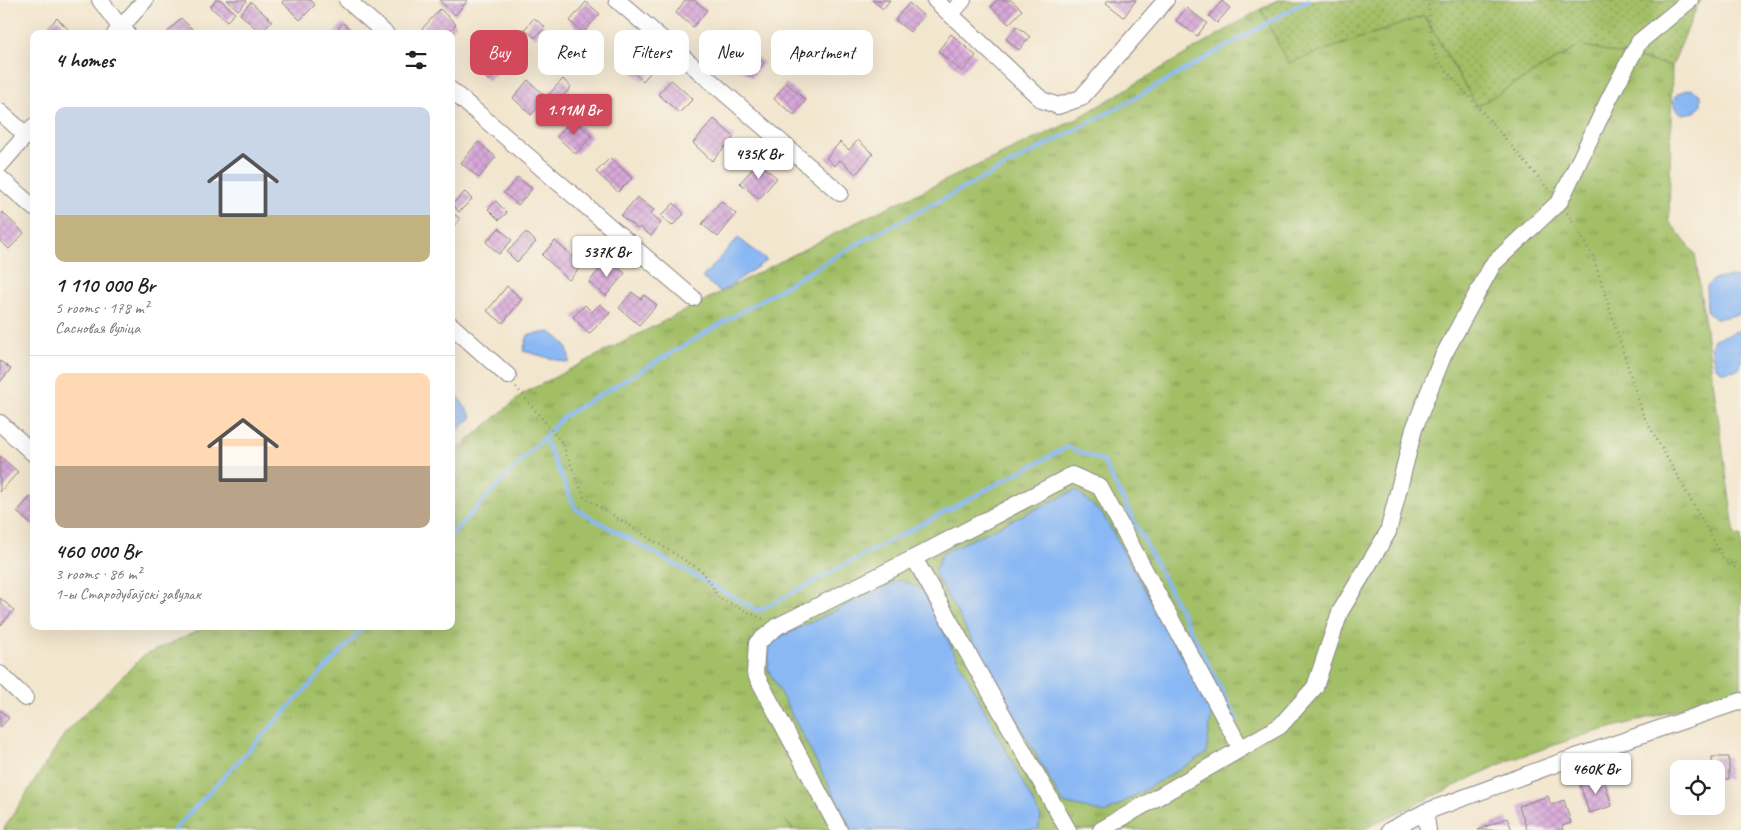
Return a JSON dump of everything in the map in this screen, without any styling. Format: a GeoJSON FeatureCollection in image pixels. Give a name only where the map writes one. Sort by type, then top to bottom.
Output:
{"type":"FeatureCollection","features":[{"type":"Feature","properties":{"kind":"street"},"geometry":{"type":"LineString","coordinates":[[100,0],[120,30]]}},
{"type":"Feature","properties":{"kind":"street"},"geometry":{"type":"LineString","coordinates":[[122,30],[145,0]]}},
{"type":"Feature","properties":{"kind":"street"},"geometry":{"type":"LineString","coordinates":[[347,0],[381,30]]}},
{"type":"Feature","properties":{"kind":"street"},"geometry":{"type":"LineString","coordinates":[[618,0],[840,193]]}},
{"type":"Feature","properties":{"kind":"street"},"geometry":{"type":"LineString","coordinates":[[935,0],[1042,100],[1058,106],[1082,98],[1166,0]]}},
{"type":"Feature","properties":{"kind":"street"},"geometry":{"type":"LineString","coordinates":[[950,14],[963,0]]}},
{"type":"Feature","properties":{"kind":"street"},"geometry":{"type":"LineString","coordinates":[[1101,830],[1280,726],[1315,687],[1340,612],[1388,532],[1414,429],[1443,356],[1494,264],[1560,201],[1639,42],[1690,0]]}},
{"type":"Feature","properties":{"kind":"street"},"geometry":{"type":"LineString","coordinates":[[455,93],[693,298]]}},
{"type":"Feature","properties":{"kind":"street"},"geometry":{"type":"LineString","coordinates":[[0,112],[30,131],[0,165]]}},
{"type":"Feature","properties":{"kind":"street"},"geometry":{"type":"LineString","coordinates":[[0,178],[30,204]]}},
{"type":"Feature","properties":{"kind":"street"},"geometry":{"type":"LineString","coordinates":[[455,329],[508,376]]}},
{"type":"Feature","properties":{"kind":"street"},"geometry":{"type":"LineString","coordinates":[[0,423],[30,450]]}},
{"type":"Feature","properties":{"kind":"street"},"geometry":{"type":"LineString","coordinates":[[839,830],[755,673],[757,643],[778,626],[914,558],[1072,475],[1100,487],[1241,749]]}},
{"type":"Feature","properties":{"kind":"street"},"geometry":{"type":"LineString","coordinates":[[914,558],[1068,830]]}},
{"type":"Feature","properties":{"kind":"street"},"geometry":{"type":"LineString","coordinates":[[0,674],[25,698]]}},
{"type":"Feature","properties":{"kind":"street"},"geometry":{"type":"LineString","coordinates":[[1390,830],[1424,812],[1561,762],[1741,701]]}},
{"type":"Feature","properties":{"kind":"street"},"geometry":{"type":"LineString","coordinates":[[1424,812],[1428,830]]}},
{"type":"Feature","properties":{"kind":"path"},"geometry":{"type":"LineString","coordinates":[[1428,0],[1431,38],[1436,58],[1560,201],[1593,256],[1643,415],[1724,559],[1741,572]]}},
{"type":"Feature","properties":{"kind":"path"},"geometry":{"type":"LineString","coordinates":[[508,376],[562,443],[584,497],[702,571],[718,598],[778,626]]}},
{"type":"Feature","properties":{"kind":"green space"},"geometry":{"type":"Polygon","coordinates":[[[1277,0],[1702,0],[1697,6],[1672,66],[1581,45],[1477,106],[1424,16],[1288,63],[1261,9],[1277,0]]]}},
{"type":"Feature","properties":{"kind":"green space"},"geometry":{"type":"Polygon","coordinates":[[[1261,9],[1288,62],[1424,16],[1477,106],[1581,45],[1672,66],[1669,221],[1695,254],[1735,536],[1741,536],[1741,690],[1709,701],[1581,736],[1505,762],[1362,830],[794,830],[785,821],[793,830],[3,830],[66,732],[143,656],[199,630],[455,630],[455,452],[524,393],[867,217],[1075,120],[1261,9]]]}},
{"type":"Feature","properties":{"kind":"water"},"geometry":{"type":"Polygon","coordinates":[[[1691,89],[1701,95],[1701,105],[1695,112],[1682,114],[1675,108],[1673,102],[1678,93],[1691,89]]]}},
{"type":"Feature","properties":{"kind":"water"},"geometry":{"type":"Polygon","coordinates":[[[738,238],[767,260],[721,292],[702,278],[738,238]]]}},
{"type":"Feature","properties":{"kind":"water"},"geometry":{"type":"Polygon","coordinates":[[[1741,278],[1741,314],[1715,319],[1707,312],[1706,287],[1714,279],[1741,278]]]}},
{"type":"Feature","properties":{"kind":"water"},"geometry":{"type":"Polygon","coordinates":[[[1741,330],[1741,364],[1739,369],[1723,372],[1715,366],[1711,347],[1714,339],[1741,330]]]}},
{"type":"Feature","properties":{"kind":"water"},"geometry":{"type":"Polygon","coordinates":[[[550,332],[567,348],[569,363],[523,351],[528,335],[550,332]]]}},
{"type":"Feature","properties":{"kind":"water"},"geometry":{"type":"Polygon","coordinates":[[[455,395],[472,417],[455,433],[455,395]]]}},
{"type":"Feature","properties":{"kind":"water"},"geometry":{"type":"Polygon","coordinates":[[[1076,490],[1103,515],[1212,709],[1206,754],[1105,813],[1063,803],[934,572],[943,553],[1076,490]]]}},
{"type":"Feature","properties":{"kind":"water"},"geometry":{"type":"Polygon","coordinates":[[[900,580],[921,589],[1041,817],[1038,830],[852,830],[768,669],[769,642],[900,580]]]}},
{"type":"Feature","properties":{"kind":"building"},"geometry":{"type":"Polygon","coordinates":[[[216,0],[221,0],[235,13],[227,21],[210,7],[216,0]]]}},
{"type":"Feature","properties":{"kind":"building"},"geometry":{"type":"Polygon","coordinates":[[[227,0],[246,0],[247,1],[238,10],[227,0]]]}},
{"type":"Feature","properties":{"kind":"building"},"geometry":{"type":"Polygon","coordinates":[[[284,0],[311,0],[315,5],[300,20],[282,2],[284,0]]]}},
{"type":"Feature","properties":{"kind":"building"},"geometry":{"type":"Polygon","coordinates":[[[439,0],[468,0],[455,15],[439,0]]]}},
{"type":"Feature","properties":{"kind":"building"},"geometry":{"type":"Polygon","coordinates":[[[685,0],[694,0],[707,10],[693,27],[676,13],[685,0]]]}},
{"type":"Feature","properties":{"kind":"building"},"geometry":{"type":"Polygon","coordinates":[[[872,0],[890,0],[883,9],[872,0]]]}},
{"type":"Feature","properties":{"kind":"building"},"geometry":{"type":"Polygon","coordinates":[[[997,0],[1011,0],[1022,10],[1009,24],[991,7],[997,0]]]}},
{"type":"Feature","properties":{"kind":"building"},"geometry":{"type":"Polygon","coordinates":[[[1108,0],[1136,0],[1124,17],[1106,3],[1108,0]]]}},
{"type":"Feature","properties":{"kind":"building"},"geometry":{"type":"Polygon","coordinates":[[[1222,1],[1230,8],[1217,23],[1209,16],[1222,1]]]}},
{"type":"Feature","properties":{"kind":"building"},"geometry":{"type":"Polygon","coordinates":[[[251,2],[272,21],[264,30],[258,30],[240,14],[251,2]]]}},
{"type":"Feature","properties":{"kind":"building"},"geometry":{"type":"Polygon","coordinates":[[[586,2],[600,14],[586,30],[580,30],[570,21],[586,2]]]}},
{"type":"Feature","properties":{"kind":"building"},"geometry":{"type":"Polygon","coordinates":[[[909,3],[924,16],[910,32],[895,20],[909,3]]]}},
{"type":"Feature","properties":{"kind":"building"},"geometry":{"type":"Polygon","coordinates":[[[1186,8],[1207,23],[1197,36],[1176,21],[1186,8]]]}},
{"type":"Feature","properties":{"kind":"building"},"geometry":{"type":"Polygon","coordinates":[[[440,9],[456,24],[451,30],[422,29],[440,9]]]}},
{"type":"Feature","properties":{"kind":"building"},"geometry":{"type":"Polygon","coordinates":[[[57,18],[69,30],[46,30],[57,18]]]}},
{"type":"Feature","properties":{"kind":"building"},"geometry":{"type":"Polygon","coordinates":[[[181,18],[193,30],[170,30],[181,18]]]}},
{"type":"Feature","properties":{"kind":"building"},"geometry":{"type":"Polygon","coordinates":[[[534,18],[545,27],[542,30],[538,30],[538,35],[535,38],[525,29],[534,18]]]}},
{"type":"Feature","properties":{"kind":"building"},"geometry":{"type":"Polygon","coordinates":[[[343,23],[351,30],[337,30],[343,23]]]}},
{"type":"Feature","properties":{"kind":"building"},"geometry":{"type":"Polygon","coordinates":[[[1017,26],[1030,37],[1019,50],[1006,39],[1017,26]]]}},
{"type":"Feature","properties":{"kind":"building"},"geometry":{"type":"Polygon","coordinates":[[[951,34],[976,56],[962,72],[938,51],[951,34]]]}},
{"type":"Feature","properties":{"kind":"building"},"geometry":{"type":"Polygon","coordinates":[[[482,75],[494,75],[489,81],[482,75]]]}},
{"type":"Feature","properties":{"kind":"building"},"geometry":{"type":"Polygon","coordinates":[[[636,75],[648,75],[643,81],[636,75]]]}},
{"type":"Feature","properties":{"kind":"building"},"geometry":{"type":"Polygon","coordinates":[[[563,79],[571,87],[557,103],[548,95],[563,79]]]}},
{"type":"Feature","properties":{"kind":"building"},"geometry":{"type":"Polygon","coordinates":[[[528,80],[547,98],[531,115],[513,98],[528,80]]]}},
{"type":"Feature","properties":{"kind":"building"},"geometry":{"type":"Polygon","coordinates":[[[671,80],[693,99],[679,113],[658,94],[671,80]]]}},
{"type":"Feature","properties":{"kind":"building"},"geometry":{"type":"Polygon","coordinates":[[[786,83],[806,100],[794,115],[774,99],[786,83]]]}},
{"type":"Feature","properties":{"kind":"building"},"geometry":{"type":"Polygon","coordinates":[[[572,119],[592,136],[576,154],[557,137],[572,119]]]}},
{"type":"Feature","properties":{"kind":"building"},"geometry":{"type":"Polygon","coordinates":[[[714,119],[734,137],[712,161],[693,143],[714,119]]]}},
{"type":"Feature","properties":{"kind":"building"},"geometry":{"type":"Polygon","coordinates":[[[858,140],[873,154],[856,174],[840,160],[835,166],[826,158],[840,142],[849,150],[858,140]]]}},
{"type":"Feature","properties":{"kind":"building"},"geometry":{"type":"Polygon","coordinates":[[[478,142],[496,157],[479,178],[461,163],[478,142]]]}},
{"type":"Feature","properties":{"kind":"building"},"geometry":{"type":"Polygon","coordinates":[[[610,158],[632,178],[618,192],[596,172],[610,158]]]}},
{"type":"Feature","properties":{"kind":"building"},"geometry":{"type":"Polygon","coordinates":[[[758,162],[777,178],[759,199],[740,183],[758,162]]]}},
{"type":"Feature","properties":{"kind":"building"},"geometry":{"type":"Polygon","coordinates":[[[518,177],[532,189],[518,205],[504,193],[518,177]]]}},
{"type":"Feature","properties":{"kind":"building"},"geometry":{"type":"Polygon","coordinates":[[[465,192],[472,199],[459,212],[455,207],[455,201],[465,192]]]}},
{"type":"Feature","properties":{"kind":"building"},"geometry":{"type":"Polygon","coordinates":[[[637,197],[654,210],[650,214],[661,223],[651,236],[621,216],[637,197]]]}},
{"type":"Feature","properties":{"kind":"building"},"geometry":{"type":"Polygon","coordinates":[[[496,201],[507,213],[499,220],[488,209],[496,201]]]}},
{"type":"Feature","properties":{"kind":"building"},"geometry":{"type":"Polygon","coordinates":[[[721,201],[736,214],[718,237],[702,224],[721,201]]]}},
{"type":"Feature","properties":{"kind":"building"},"geometry":{"type":"Polygon","coordinates":[[[674,203],[684,214],[672,226],[661,216],[674,203]]]}},
{"type":"Feature","properties":{"kind":"building"},"geometry":{"type":"Polygon","coordinates":[[[2,212],[24,233],[9,249],[0,241],[0,215],[2,212]]]}},
{"type":"Feature","properties":{"kind":"building"},"geometry":{"type":"Polygon","coordinates":[[[455,215],[460,219],[455,225],[455,215]]]}},
{"type":"Feature","properties":{"kind":"building"},"geometry":{"type":"Polygon","coordinates":[[[499,228],[512,240],[499,254],[486,242],[499,228]]]}},
{"type":"Feature","properties":{"kind":"building"},"geometry":{"type":"Polygon","coordinates":[[[526,232],[536,242],[517,262],[507,252],[526,232]]]}},
{"type":"Feature","properties":{"kind":"building"},"geometry":{"type":"Polygon","coordinates":[[[555,241],[582,265],[569,280],[542,255],[555,241]]]}},
{"type":"Feature","properties":{"kind":"building"},"geometry":{"type":"Polygon","coordinates":[[[608,259],[625,273],[606,296],[589,282],[608,259]]]}},
{"type":"Feature","properties":{"kind":"building"},"geometry":{"type":"Polygon","coordinates":[[[507,286],[522,299],[503,323],[487,311],[507,286]]]}},
{"type":"Feature","properties":{"kind":"building"},"geometry":{"type":"Polygon","coordinates":[[[632,292],[641,299],[644,295],[657,305],[639,325],[619,308],[632,292]]]}},
{"type":"Feature","properties":{"kind":"building"},"geometry":{"type":"Polygon","coordinates":[[[600,304],[610,313],[589,334],[573,317],[585,305],[592,312],[600,304]]]}},
{"type":"Feature","properties":{"kind":"building"},"geometry":{"type":"Polygon","coordinates":[[[0,361],[11,369],[0,382],[0,361]]]}},
{"type":"Feature","properties":{"kind":"building"},"geometry":{"type":"Polygon","coordinates":[[[0,456],[18,472],[0,492],[0,456]]]}},
{"type":"Feature","properties":{"kind":"building"},"geometry":{"type":"Polygon","coordinates":[[[30,497],[30,523],[17,512],[30,497]]]}},
{"type":"Feature","properties":{"kind":"building"},"geometry":{"type":"Polygon","coordinates":[[[0,598],[14,610],[0,626],[0,598]]]}},
{"type":"Feature","properties":{"kind":"building"},"geometry":{"type":"Polygon","coordinates":[[[0,710],[9,718],[0,728],[0,710]]]}},
{"type":"Feature","properties":{"kind":"building"},"geometry":{"type":"Polygon","coordinates":[[[1712,757],[1729,757],[1729,779],[1725,779],[1725,760],[1712,760],[1712,757]]]}},
{"type":"Feature","properties":{"kind":"building"},"geometry":{"type":"Polygon","coordinates":[[[1603,777],[1612,806],[1589,813],[1580,784],[1603,777]]]}},
{"type":"Feature","properties":{"kind":"building"},"geometry":{"type":"Polygon","coordinates":[[[1548,796],[1551,805],[1564,800],[1571,823],[1562,826],[1563,830],[1527,830],[1519,806],[1548,796]]]}},
{"type":"Feature","properties":{"kind":"building"},"geometry":{"type":"Polygon","coordinates":[[[1507,818],[1512,830],[1478,830],[1507,818]]]}},
{"type":"Feature","properties":{"kind":"waterway"},"geometry":{"type":"LineString","coordinates":[[455,531],[564,416],[855,245],[1121,106],[1308,0]]}},
{"type":"Feature","properties":{"kind":"waterway"},"geometry":{"type":"LineString","coordinates":[[544,438],[576,509],[758,611],[1067,447],[1103,461],[1237,720]]}},
{"type":"Feature","properties":{"kind":"waterway"},"geometry":{"type":"LineString","coordinates":[[174,830],[361,630]]}}]}
